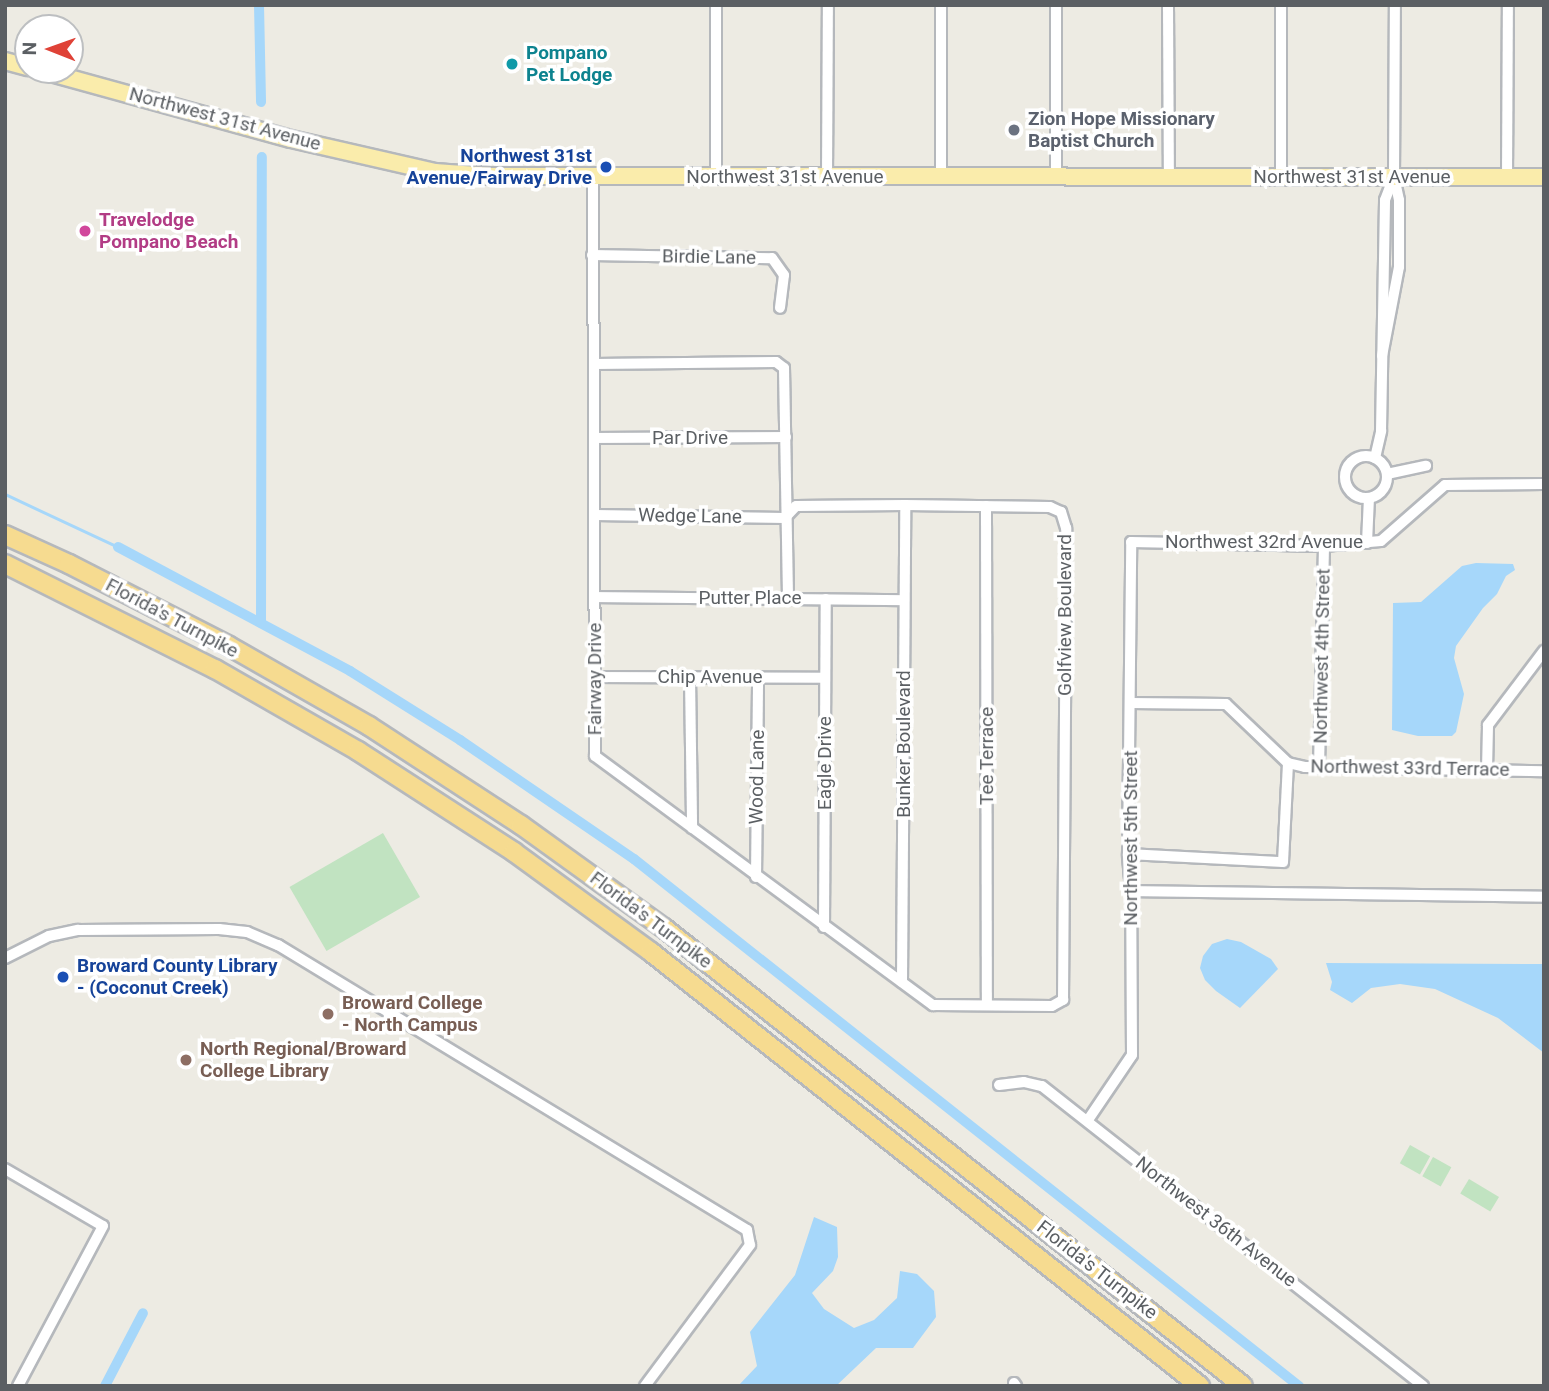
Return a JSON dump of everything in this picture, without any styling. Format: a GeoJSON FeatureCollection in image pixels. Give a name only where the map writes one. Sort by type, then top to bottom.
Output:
{"type":"FeatureCollection","features":[{"type":"Feature","properties":{"kind":"highway","name":"Florida's Turnpike"},"geometry":{"type":"LineString","coordinates":[[5,535],[69,564],[229,646],[369,726],[521,825],[664,928],[1243,1386]]}},
{"type":"Feature","properties":{"kind":"highway","name":"Florida's Turnpike"},"geometry":{"type":"LineString","coordinates":[[5,564],[215,669],[358,751],[514,852],[651,952],[1200,1386]]}},
{"type":"Feature","properties":{"kind":"main road","name":"Northwest 31st Avenue"},"geometry":{"type":"LineString","coordinates":[[84,82],[290,139],[435,172],[593,177],[1544,177]]}},
{"type":"Feature","properties":{"kind":"street"},"geometry":{"type":"LineString","coordinates":[[716,5],[716,176]]}},
{"type":"Feature","properties":{"kind":"street"},"geometry":{"type":"LineString","coordinates":[[827,177],[828,5]]}},
{"type":"Feature","properties":{"kind":"street"},"geometry":{"type":"LineString","coordinates":[[941,5],[941,177]]}},
{"type":"Feature","properties":{"kind":"street"},"geometry":{"type":"LineString","coordinates":[[1056,5],[1056,177]]}},
{"type":"Feature","properties":{"kind":"street"},"geometry":{"type":"LineString","coordinates":[[1168,5],[1168,177]]}},
{"type":"Feature","properties":{"kind":"street"},"geometry":{"type":"LineString","coordinates":[[1281,5],[1281,177]]}},
{"type":"Feature","properties":{"kind":"street"},"geometry":{"type":"LineString","coordinates":[[1375,458],[1381,439],[1385,200],[1394,177],[1395,5]]}},
{"type":"Feature","properties":{"kind":"street"},"geometry":{"type":"LineString","coordinates":[[1507,5],[1507,177]]}},
{"type":"Feature","properties":{"kind":"street","name":"Fairway Drive"},"geometry":{"type":"LineString","coordinates":[[593,177],[595,756],[824,927],[846,938],[933,1005],[1052,1006],[1063,1000]]}},
{"type":"Feature","properties":{"kind":"street","name":"Birdie Lane"},"geometry":{"type":"LineString","coordinates":[[592,255],[772,258],[784,275],[780,308]]}},
{"type":"Feature","properties":{"kind":"street"},"geometry":{"type":"LineString","coordinates":[[595,364],[776,362],[784,369],[788,598]]}},
{"type":"Feature","properties":{"kind":"street","name":"Par Drive"},"geometry":{"type":"LineString","coordinates":[[595,438],[786,437]]}},
{"type":"Feature","properties":{"kind":"street"},"geometry":{"type":"LineString","coordinates":[[1375,458],[1381,462],[1387,474],[1384,488],[1369,498],[1351,491],[1346,471],[1354,460],[1375,458]]}},
{"type":"Feature","properties":{"kind":"street"},"geometry":{"type":"LineString","coordinates":[[1387,474],[1426,466]]}},
{"type":"Feature","properties":{"kind":"street","name":"Northwest 32rd Avenue"},"geometry":{"type":"LineString","coordinates":[[1131,542],[1324,546],[1367,543],[1381,541],[1393,534],[1445,485],[1544,484]]}},
{"type":"Feature","properties":{"kind":"street"},"geometry":{"type":"LineString","coordinates":[[1367,543],[1369,498]]}},
{"type":"Feature","properties":{"kind":"street","name":"Bunker Boulevard"},"geometry":{"type":"LineString","coordinates":[[902,982],[905,505]]}},
{"type":"Feature","properties":{"kind":"street","name":"Golfview Boulevard"},"geometry":{"type":"LineString","coordinates":[[785,518],[796,506],[1051,507],[1061,512],[1066,528],[1063,1000]]}},
{"type":"Feature","properties":{"kind":"street","name":"Tee Terrace"},"geometry":{"type":"LineString","coordinates":[[986,506],[987,1005]]}},
{"type":"Feature","properties":{"kind":"street","name":"Wedge Lane"},"geometry":{"type":"LineString","coordinates":[[595,515],[785,518]]}},
{"type":"Feature","properties":{"kind":"street","name":"Northwest 5th Street"},"geometry":{"type":"LineString","coordinates":[[1088,1120],[1132,1055],[1131,891],[1128,853],[1131,542]]}},
{"type":"Feature","properties":{"kind":"street","name":"Northwest 4th Street"},"geometry":{"type":"LineString","coordinates":[[1319,767],[1324,546]]}},
{"type":"Feature","properties":{"kind":"street","name":"Putter Place"},"geometry":{"type":"LineString","coordinates":[[595,597],[904,600]]}},
{"type":"Feature","properties":{"kind":"street","name":"Eagle Drive"},"geometry":{"type":"LineString","coordinates":[[824,927],[827,599]]}},
{"type":"Feature","properties":{"kind":"street"},"geometry":{"type":"LineString","coordinates":[[1487,770],[1488,725],[1544,651]]}},
{"type":"Feature","properties":{"kind":"street","name":"Chip Avenue"},"geometry":{"type":"LineString","coordinates":[[595,677],[825,678]]}},
{"type":"Feature","properties":{"kind":"street"},"geometry":{"type":"LineString","coordinates":[[690,677],[692,828]]}},
{"type":"Feature","properties":{"kind":"street","name":"Wood Lane"},"geometry":{"type":"LineString","coordinates":[[756,877],[758,677]]}},
{"type":"Feature","properties":{"kind":"street","name":"Northwest 33rd Terrace"},"geometry":{"type":"LineString","coordinates":[[1131,703],[1226,704],[1289,763],[1319,767],[1544,771]]}},
{"type":"Feature","properties":{"kind":"street"},"geometry":{"type":"LineString","coordinates":[[1128,853],[1283,862],[1289,763]]}},
{"type":"Feature","properties":{"kind":"street"},"geometry":{"type":"LineString","coordinates":[[1131,891],[1544,897]]}},
{"type":"Feature","properties":{"kind":"street"},"geometry":{"type":"LineString","coordinates":[[5,958],[49,936],[78,930],[219,929],[247,932],[278,945],[747,1230],[750,1245],[645,1386]]}},
{"type":"Feature","properties":{"kind":"street","name":"Northwest 36th Avenue"},"geometry":{"type":"LineString","coordinates":[[999,1085],[1024,1082],[1042,1086],[1423,1386]]}},
{"type":"Feature","properties":{"kind":"street"},"geometry":{"type":"LineString","coordinates":[[5,1169],[103,1226],[18,1386]]}},
{"type":"Feature","properties":{"kind":"green space"},"geometry":{"type":"Polygon","coordinates":[[[383,833],[420,897],[326,951],[289,887],[383,833]]]}},
{"type":"Feature","properties":{"kind":"green space"},"geometry":{"type":"Polygon","coordinates":[[[1410,1145],[1430,1156],[1420,1175],[1400,1163],[1410,1145]]]}},
{"type":"Feature","properties":{"kind":"green space"},"geometry":{"type":"Polygon","coordinates":[[[1433,1157],[1451,1167],[1441,1186],[1422,1176],[1433,1157]]]}},
{"type":"Feature","properties":{"kind":"green space"},"geometry":{"type":"Polygon","coordinates":[[[1469,1179],[1499,1197],[1490,1212],[1460,1194],[1469,1179]]]}},
{"type":"Feature","properties":{"kind":"water"},"geometry":{"type":"Polygon","coordinates":[[[1476,563],[1513,564],[1515,570],[1506,576],[1497,594],[1483,608],[1456,646],[1454,658],[1464,694],[1456,732],[1452,736],[1418,736],[1392,730],[1393,603],[1421,602],[1462,566],[1476,563]]]}},
{"type":"Feature","properties":{"kind":"water"},"geometry":{"type":"Polygon","coordinates":[[[1227,939],[1241,942],[1271,959],[1278,969],[1240,1008],[1205,980],[1200,968],[1203,956],[1212,944],[1227,939]]]}},
{"type":"Feature","properties":{"kind":"water"},"geometry":{"type":"Polygon","coordinates":[[[1326,963],[1544,964],[1544,1053],[1498,1018],[1435,989],[1400,984],[1371,988],[1352,1003],[1330,990],[1332,982],[1326,963]]]}},
{"type":"Feature","properties":{"kind":"water"},"geometry":{"type":"Polygon","coordinates":[[[814,1217],[837,1227],[838,1257],[833,1271],[812,1293],[824,1309],[854,1328],[874,1320],[897,1298],[900,1271],[917,1274],[934,1291],[936,1317],[913,1348],[876,1348],[836,1386],[738,1386],[757,1366],[750,1332],[795,1275],[814,1217]]]}},
{"type":"Feature","properties":{"kind":"waterway"},"geometry":{"type":"LineString","coordinates":[[259,5],[261,102]]}},
{"type":"Feature","properties":{"kind":"waterway"},"geometry":{"type":"LineString","coordinates":[[261,623],[262,157]]}},
{"type":"Feature","properties":{"kind":"waterway"},"geometry":{"type":"LineString","coordinates":[[5,494],[118,547]]}},
{"type":"Feature","properties":{"kind":"waterway"},"geometry":{"type":"LineString","coordinates":[[118,547],[350,671],[460,740],[634,859],[1299,1386]]}},
{"type":"Feature","properties":{"kind":"waterway"},"geometry":{"type":"LineString","coordinates":[[105,1386],[143,1313]]}},
{"type":"Feature","properties":{"kind":"place","name":"Pompano Pet Lodge"},"geometry":{"type":"Point","coordinates":[512,64]}},
{"type":"Feature","properties":{"kind":"place","name":"Zion Hope Missionary Baptist Church"},"geometry":{"type":"Point","coordinates":[1014,130]}},
{"type":"Feature","properties":{"kind":"place","name":"Northwest 31st Avenue/Fairway Drive"},"geometry":{"type":"Point","coordinates":[606,167]}},
{"type":"Feature","properties":{"kind":"place","name":"Travelodge Pompano Beach"},"geometry":{"type":"Point","coordinates":[85,231]}},
{"type":"Feature","properties":{"kind":"place","name":"Broward County Library - (Coconut Creek)"},"geometry":{"type":"Point","coordinates":[63,977]}},
{"type":"Feature","properties":{"kind":"place","name":"Broward College - North Campus"},"geometry":{"type":"Point","coordinates":[328,1014]}},
{"type":"Feature","properties":{"kind":"place","name":"North Regional/Broward College Library"},"geometry":{"type":"Point","coordinates":[186,1060]}}]}
